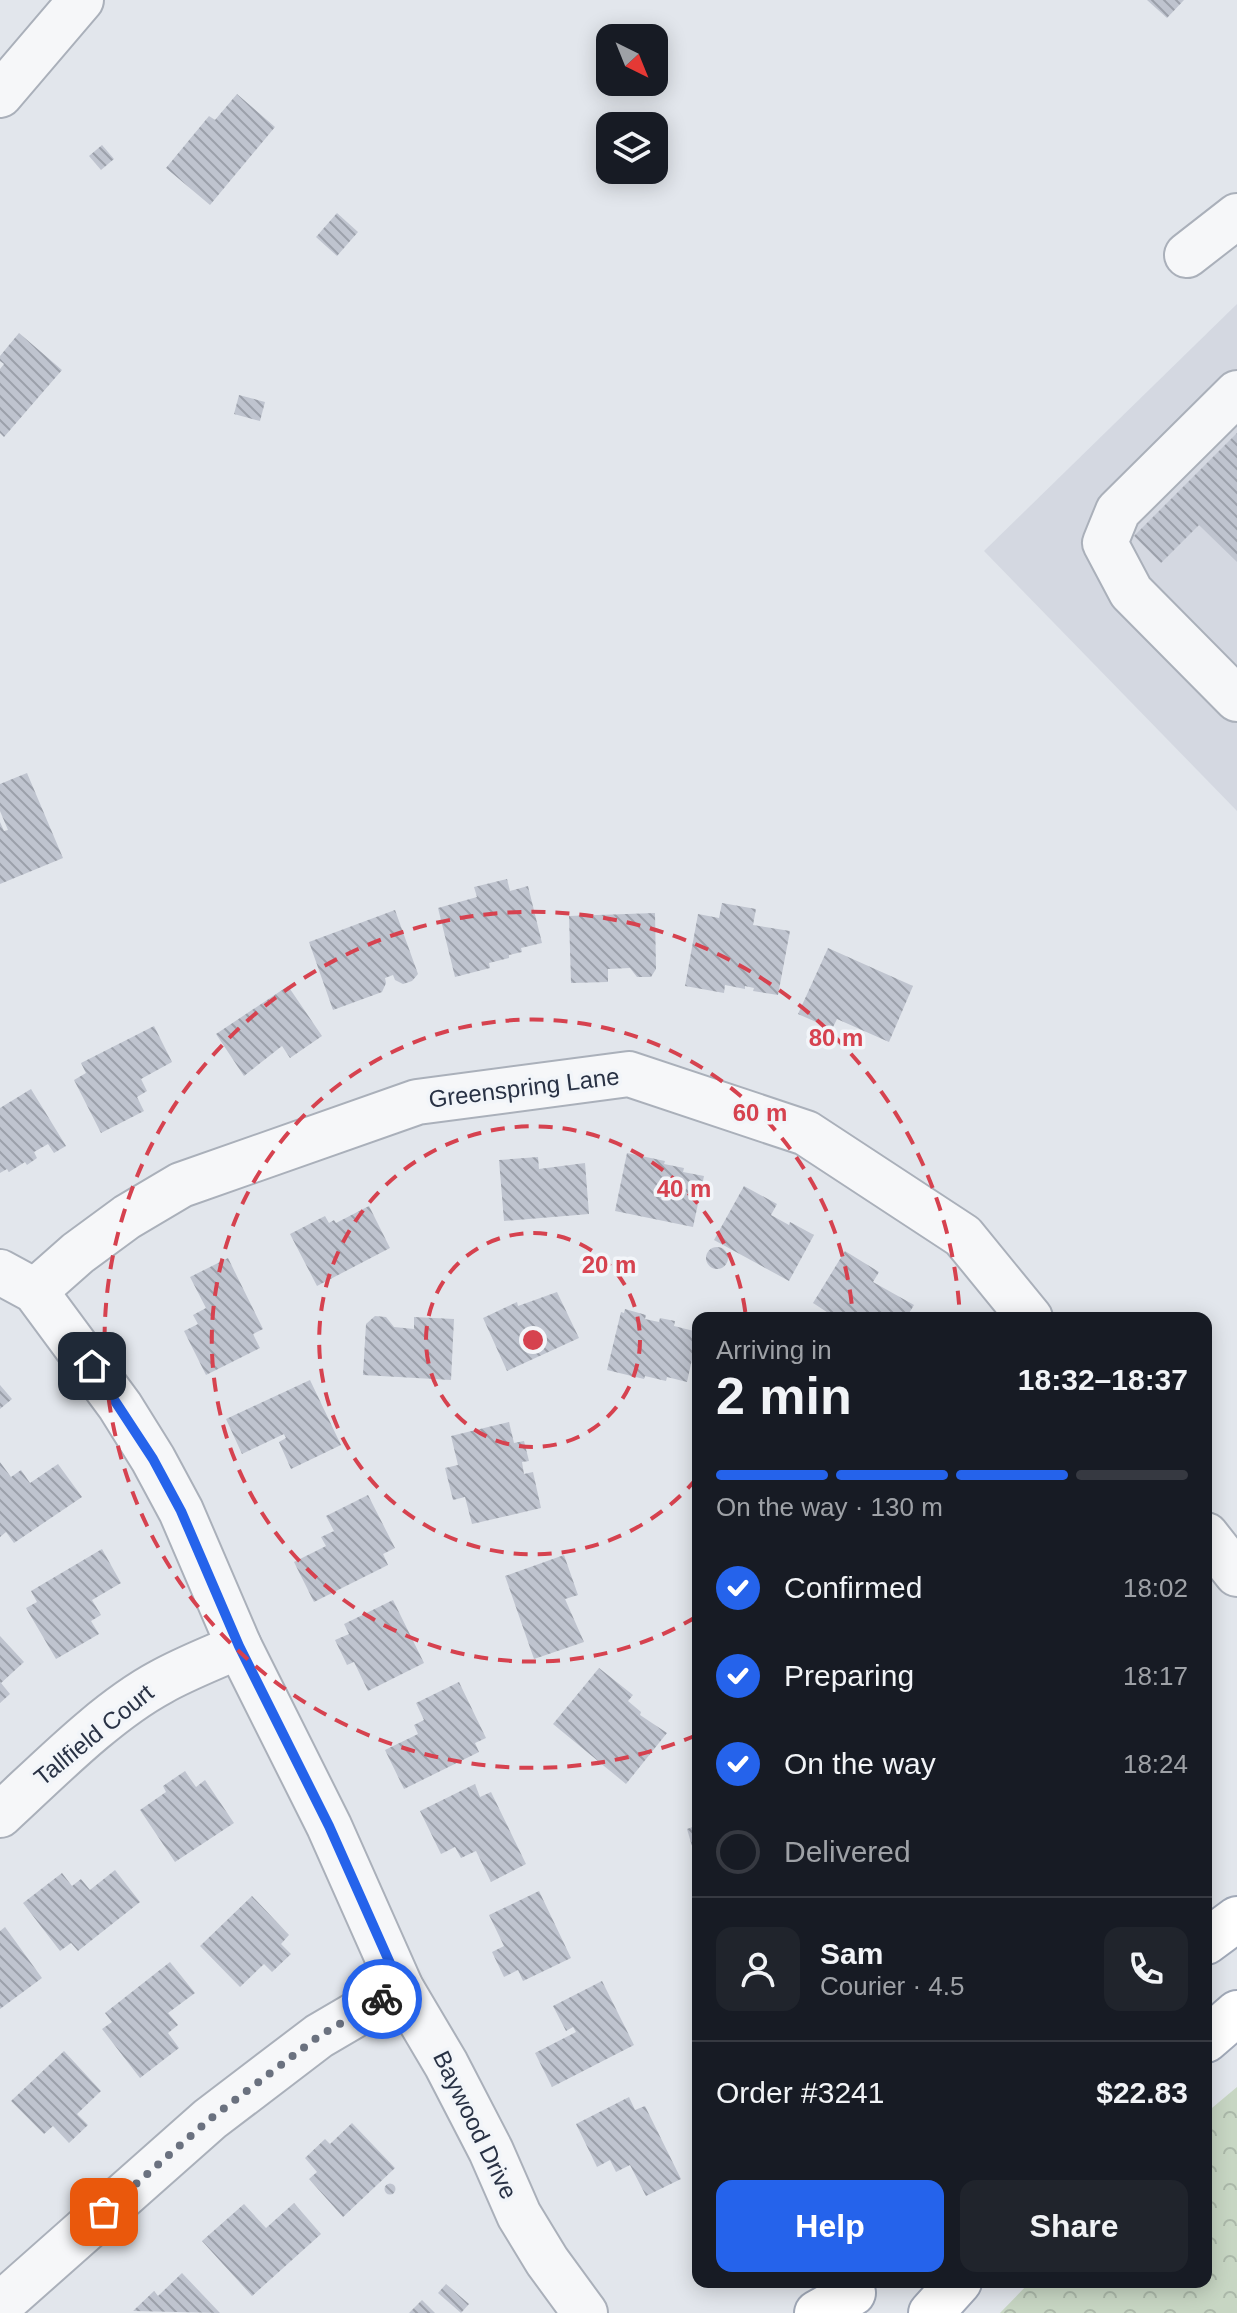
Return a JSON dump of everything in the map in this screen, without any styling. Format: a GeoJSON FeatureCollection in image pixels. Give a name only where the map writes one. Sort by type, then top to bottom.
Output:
{"type":"FeatureCollection","features":[{"type":"Feature","properties":{"kind":"main road"},"geometry":{"type":"LineString","coordinates":[[1212,1938],[1237,1919]]}},
{"type":"Feature","properties":{"kind":"main road"},"geometry":{"type":"LineString","coordinates":[[1212,2035],[1237,2013]]}},
{"type":"Feature","properties":{"kind":"main road"},"geometry":{"type":"LineString","coordinates":[[931,2313],[954,2288]]}},
{"type":"Feature","properties":{"kind":"street"},"geometry":{"type":"LineString","coordinates":[[0,95],[81,0]]}},
{"type":"Feature","properties":{"kind":"street"},"geometry":{"type":"LineString","coordinates":[[1187,255],[1237,216]]}},
{"type":"Feature","properties":{"kind":"street"},"geometry":{"type":"LineString","coordinates":[[1237,393],[1118,511],[1105,543],[1131,592],[1237,699]]}},
{"type":"Feature","properties":{"kind":"street","name":"Greenspring Lane"},"geometry":{"type":"LineString","coordinates":[[18,1281],[78,1253],[127,1217],[181,1185],[417,1102],[629,1074],[806,1133],[963,1236],[1025,1312]]}},
{"type":"Feature","properties":{"kind":"street","name":"Baywood Drive"},"geometry":{"type":"LineString","coordinates":[[18,1281],[120,1406],[153,1459],[181,1511],[239,1646],[329,1826],[401,1988],[446,2064],[491,2151],[519,2215],[585,2313]]}},
{"type":"Feature","properties":{"kind":"street"},"geometry":{"type":"LineString","coordinates":[[1212,1543],[1237,1574]]}},
{"type":"Feature","properties":{"kind":"street","name":"Tallfield Court"},"geometry":{"type":"LineString","coordinates":[[0,1815],[48,1770],[160,1682],[239,1646]]}},
{"type":"Feature","properties":{"kind":"street"},"geometry":{"type":"LineString","coordinates":[[0,2305],[210,2119],[319,2036],[401,1988]]}},
{"type":"Feature","properties":{"kind":"shaded area"},"geometry":{"type":"Polygon","coordinates":[[[1237,304],[1237,811],[984,551],[1237,304]]]}},
{"type":"Feature","properties":{"kind":"green space"},"geometry":{"type":"Polygon","coordinates":[[[1237,2087],[1237,2313],[1000,2313],[1024,2288],[1212,2288],[1212,2108],[1237,2087]]]}},
{"type":"Feature","properties":{"kind":"building"},"geometry":{"type":"Polygon","coordinates":[[[1147,0],[1184,0],[1167,18],[1147,0]]]}},
{"type":"Feature","properties":{"kind":"building"},"geometry":{"type":"Polygon","coordinates":[[[237,94],[275,127],[210,205],[166,168],[209,116],[215,120],[237,94]]]}},
{"type":"Feature","properties":{"kind":"building"},"geometry":{"type":"Polygon","coordinates":[[[102,145],[114,159],[101,170],[89,156],[102,145]]]}},
{"type":"Feature","properties":{"kind":"building"},"geometry":{"type":"Polygon","coordinates":[[[337,213],[358,232],[337,256],[316,237],[337,213]]]}},
{"type":"Feature","properties":{"kind":"building"},"geometry":{"type":"Polygon","coordinates":[[[19,333],[62,370],[4,437],[0,433],[0,369],[4,364],[0,356],[19,333]]]}},
{"type":"Feature","properties":{"kind":"building"},"geometry":{"type":"Polygon","coordinates":[[[239,395],[265,402],[260,421],[234,414],[239,395]]]}},
{"type":"Feature","properties":{"kind":"building"},"geometry":{"type":"Polygon","coordinates":[[[1237,433],[1237,562],[1199,525],[1161,563],[1134,536],[1237,433]]]}},
{"type":"Feature","properties":{"kind":"building"},"geometry":{"type":"Polygon","coordinates":[[[27,773],[63,858],[0,884],[0,822],[4,831],[8,830],[0,811],[0,784],[27,773]]]}},
{"type":"Feature","properties":{"kind":"building"},"geometry":{"type":"Polygon","coordinates":[[[507,879],[510,891],[528,886],[542,943],[521,948],[522,952],[489,963],[490,968],[455,977],[438,908],[477,897],[474,887],[507,879]]]}},
{"type":"Feature","properties":{"kind":"building"},"geometry":{"type":"Polygon","coordinates":[[[722,903],[756,909],[753,925],[790,931],[778,995],[753,991],[754,988],[745,986],[745,989],[725,985],[724,993],[685,986],[698,914],[719,918],[722,903]]]}},
{"type":"Feature","properties":{"kind":"building"},"geometry":{"type":"Polygon","coordinates":[[[395,910],[418,974],[412,981],[403,984],[393,975],[385,978],[382,992],[333,1010],[309,942],[395,910]]]}},
{"type":"Feature","properties":{"kind":"building"},"geometry":{"type":"Polygon","coordinates":[[[655,913],[656,969],[651,977],[637,977],[630,968],[608,969],[608,982],[571,983],[569,916],[655,913]]]}},
{"type":"Feature","properties":{"kind":"building"},"geometry":{"type":"Polygon","coordinates":[[[828,948],[913,986],[889,1042],[837,1019],[832,1029],[798,1014],[828,948]]]}},
{"type":"Feature","properties":{"kind":"building"},"geometry":{"type":"Polygon","coordinates":[[[288,986],[322,1036],[290,1058],[282,1046],[244,1076],[216,1034],[288,986]]]}},
{"type":"Feature","properties":{"kind":"building"},"geometry":{"type":"Polygon","coordinates":[[[154,1026],[172,1062],[141,1079],[147,1091],[137,1097],[144,1111],[101,1133],[74,1080],[86,1073],[81,1063],[154,1026]]]}},
{"type":"Feature","properties":{"kind":"building"},"geometry":{"type":"Polygon","coordinates":[[[31,1089],[66,1146],[54,1153],[48,1144],[34,1152],[37,1158],[27,1165],[25,1162],[9,1172],[7,1169],[0,1173],[0,1108],[31,1089]]]}},
{"type":"Feature","properties":{"kind":"building"},"geometry":{"type":"Polygon","coordinates":[[[627,1153],[665,1161],[664,1164],[684,1168],[683,1172],[704,1176],[693,1227],[615,1211],[627,1153]]]}},
{"type":"Feature","properties":{"kind":"building"},"geometry":{"type":"Polygon","coordinates":[[[538,1157],[539,1169],[585,1163],[589,1214],[504,1221],[499,1160],[538,1157]]]}},
{"type":"Feature","properties":{"kind":"building"},"geometry":{"type":"Polygon","coordinates":[[[744,1186],[777,1204],[771,1215],[814,1235],[789,1281],[714,1240],[744,1186]]]}},
{"type":"Feature","properties":{"kind":"building"},"geometry":{"type":"Polygon","coordinates":[[[369,1206],[390,1248],[317,1286],[290,1234],[325,1216],[329,1223],[334,1220],[336,1223],[369,1206]]]}},
{"type":"Feature","properties":{"kind":"building"},"geometry":{"type":"Polygon","coordinates":[[[717,1247],[725,1250],[728,1258],[725,1266],[717,1269],[709,1266],[706,1258],[709,1250],[717,1247]]]}},
{"type":"Feature","properties":{"kind":"building"},"geometry":{"type":"Polygon","coordinates":[[[845,1251],[879,1272],[873,1282],[914,1305],[910,1312],[827,1312],[813,1303],[845,1251]]]}},
{"type":"Feature","properties":{"kind":"building"},"geometry":{"type":"Polygon","coordinates":[[[228,1258],[263,1329],[253,1334],[260,1348],[206,1375],[184,1331],[198,1324],[193,1315],[206,1308],[190,1277],[228,1258]]]}},
{"type":"Feature","properties":{"kind":"building"},"geometry":{"type":"Polygon","coordinates":[[[557,1292],[579,1338],[507,1371],[483,1318],[517,1302],[518,1306],[557,1292]]]}},
{"type":"Feature","properties":{"kind":"building"},"geometry":{"type":"Polygon","coordinates":[[[625,1309],[646,1315],[645,1319],[675,1321],[674,1326],[692,1330],[692,1359],[687,1382],[667,1377],[666,1381],[645,1376],[644,1379],[607,1370],[621,1312],[624,1313],[625,1309]]]}},
{"type":"Feature","properties":{"kind":"building"},"geometry":{"type":"Polygon","coordinates":[[[375,1316],[386,1317],[394,1327],[414,1329],[414,1317],[454,1319],[451,1380],[363,1375],[366,1324],[375,1316]]]}},
{"type":"Feature","properties":{"kind":"building"},"geometry":{"type":"Polygon","coordinates":[[[310,1380],[341,1445],[291,1469],[279,1442],[286,1438],[284,1434],[242,1454],[226,1419],[310,1380]]]}},
{"type":"Feature","properties":{"kind":"building"},"geometry":{"type":"Polygon","coordinates":[[[0,1385],[12,1399],[0,1409],[0,1385]]]}},
{"type":"Feature","properties":{"kind":"building"},"geometry":{"type":"Polygon","coordinates":[[[509,1422],[514,1443],[524,1441],[529,1461],[522,1462],[524,1474],[533,1472],[541,1508],[472,1524],[465,1497],[453,1500],[445,1468],[458,1465],[451,1436],[509,1422]]]}},
{"type":"Feature","properties":{"kind":"building"},"geometry":{"type":"Polygon","coordinates":[[[0,1462],[11,1477],[21,1470],[30,1483],[58,1464],[82,1497],[14,1543],[6,1532],[0,1537],[0,1462]]]}},
{"type":"Feature","properties":{"kind":"building"},"geometry":{"type":"Polygon","coordinates":[[[368,1495],[395,1548],[383,1554],[388,1565],[314,1602],[294,1562],[326,1546],[321,1537],[334,1531],[326,1516],[368,1495]]]}},
{"type":"Feature","properties":{"kind":"building"},"geometry":{"type":"Polygon","coordinates":[[[102,1549],[121,1583],[92,1600],[101,1615],[91,1621],[99,1634],[56,1659],[26,1608],[37,1602],[31,1591],[102,1549]]]}},
{"type":"Feature","properties":{"kind":"building"},"geometry":{"type":"Polygon","coordinates":[[[564,1555],[578,1595],[565,1599],[584,1642],[534,1659],[505,1576],[564,1555]]]}},
{"type":"Feature","properties":{"kind":"building"},"geometry":{"type":"Polygon","coordinates":[[[393,1600],[424,1663],[368,1691],[354,1662],[347,1665],[335,1640],[349,1634],[344,1624],[393,1600]]]}},
{"type":"Feature","properties":{"kind":"building"},"geometry":{"type":"Polygon","coordinates":[[[0,1636],[24,1662],[1,1683],[10,1694],[0,1703],[0,1636]]]}},
{"type":"Feature","properties":{"kind":"building"},"geometry":{"type":"Polygon","coordinates":[[[599,1668],[633,1695],[628,1701],[641,1712],[640,1715],[667,1733],[626,1784],[553,1724],[599,1668]]]}},
{"type":"Feature","properties":{"kind":"building"},"geometry":{"type":"Polygon","coordinates":[[[459,1682],[486,1738],[475,1743],[479,1752],[404,1789],[385,1750],[418,1734],[414,1725],[424,1720],[416,1703],[459,1682]]]}},
{"type":"Feature","properties":{"kind":"building"},"geometry":{"type":"Polygon","coordinates":[[[185,1771],[196,1787],[205,1780],[234,1823],[175,1862],[140,1810],[166,1792],[163,1786],[185,1771]]]}},
{"type":"Feature","properties":{"kind":"building"},"geometry":{"type":"Polygon","coordinates":[[[475,1784],[480,1797],[491,1792],[526,1864],[491,1882],[476,1851],[461,1858],[455,1847],[441,1854],[420,1811],[475,1784]]]}},
{"type":"Feature","properties":{"kind":"building"},"geometry":{"type":"Polygon","coordinates":[[[692,1827],[692,1846],[687,1829],[692,1827]]]}},
{"type":"Feature","properties":{"kind":"building"},"geometry":{"type":"Polygon","coordinates":[[[115,1870],[140,1902],[78,1951],[71,1943],[60,1951],[23,1903],[62,1873],[72,1886],[81,1879],[90,1890],[115,1870]]]}},
{"type":"Feature","properties":{"kind":"building"},"geometry":{"type":"Polygon","coordinates":[[[539,1891],[571,1958],[523,1981],[518,1970],[504,1977],[492,1952],[504,1946],[489,1915],[539,1891]]]}},
{"type":"Feature","properties":{"kind":"building"},"geometry":{"type":"Polygon","coordinates":[[[252,1896],[289,1935],[281,1944],[291,1954],[272,1972],[264,1964],[240,1987],[200,1946],[252,1896]]]}},
{"type":"Feature","properties":{"kind":"building"},"geometry":{"type":"Polygon","coordinates":[[[5,1927],[42,1978],[0,2009],[0,1931],[5,1927]]]}},
{"type":"Feature","properties":{"kind":"building"},"geometry":{"type":"Polygon","coordinates":[[[170,1962],[195,1993],[168,2013],[178,2025],[168,2033],[179,2048],[140,2078],[102,2029],[112,2022],[105,2013],[170,1962]]]}},
{"type":"Feature","properties":{"kind":"building"},"geometry":{"type":"Polygon","coordinates":[[[602,1981],[634,2045],[552,2087],[535,2053],[576,2032],[573,2027],[566,2031],[553,2006],[602,1981]]]}},
{"type":"Feature","properties":{"kind":"building"},"geometry":{"type":"Polygon","coordinates":[[[64,2051],[101,2091],[77,2114],[88,2125],[69,2143],[53,2126],[44,2134],[11,2101],[64,2051]]]}},
{"type":"Feature","properties":{"kind":"building"},"geometry":{"type":"Polygon","coordinates":[[[629,2097],[635,2110],[645,2106],[681,2179],[646,2196],[630,2165],[616,2172],[610,2160],[597,2167],[576,2124],[629,2097]]]}},
{"type":"Feature","properties":{"kind":"building"},"geometry":{"type":"Polygon","coordinates":[[[352,2123],[395,2168],[343,2217],[309,2179],[317,2172],[305,2158],[325,2139],[330,2144],[352,2123]]]}},
{"type":"Feature","properties":{"kind":"building"},"geometry":{"type":"Polygon","coordinates":[[[390,2183],[396,2189],[390,2195],[384,2189],[390,2183]]]}},
{"type":"Feature","properties":{"kind":"building"},"geometry":{"type":"Polygon","coordinates":[[[294,2203],[321,2234],[252,2296],[202,2241],[244,2204],[266,2228],[294,2203]]]}},
{"type":"Feature","properties":{"kind":"building"},"geometry":{"type":"Polygon","coordinates":[[[182,2273],[220,2313],[133,2311],[154,2291],[158,2296],[182,2273]]]}},
{"type":"Feature","properties":{"kind":"building"},"geometry":{"type":"Polygon","coordinates":[[[446,2284],[469,2304],[461,2313],[438,2293],[446,2284]]]}},
{"type":"Feature","properties":{"kind":"building"},"geometry":{"type":"Polygon","coordinates":[[[422,2300],[435,2313],[409,2313],[422,2300]]]}},
{"type":"Feature","properties":{"kind":"way so far"},"geometry":{"type":"LineString","coordinates":[[104,2212],[210,2119],[319,2036],[382,1999]]}},
{"type":"Feature","properties":{"kind":"route"},"geometry":{"type":"LineString","coordinates":[[92,1366],[153,1459],[181,1511],[239,1646],[329,1826],[401,1988],[382,1999]]}}]}
